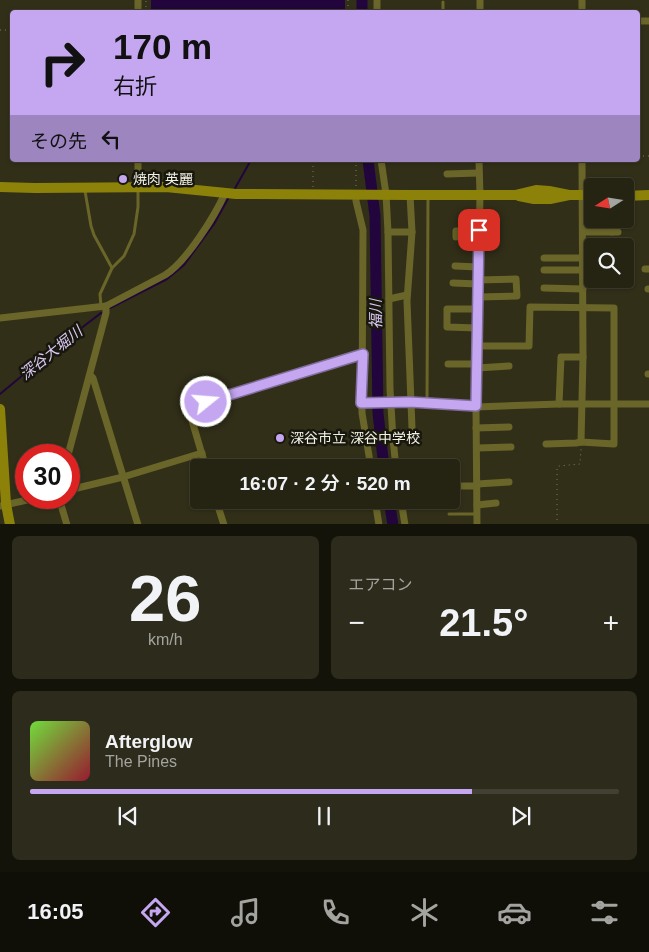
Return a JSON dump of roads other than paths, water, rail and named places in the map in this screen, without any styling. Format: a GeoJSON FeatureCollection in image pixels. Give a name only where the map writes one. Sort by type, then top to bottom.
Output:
{"type":"FeatureCollection","features":[{"type":"Feature","properties":{"kind":"street"},"geometry":{"type":"LineString","coordinates":[[138,162],[138,187]]}},
{"type":"Feature","properties":{"kind":"street"},"geometry":{"type":"LineString","coordinates":[[381,162],[388,232],[390,403],[395,459]]}},
{"type":"Feature","properties":{"kind":"street"},"geometry":{"type":"LineString","coordinates":[[477,524],[476,406],[479,162]]}},
{"type":"Feature","properties":{"kind":"street"},"geometry":{"type":"LineString","coordinates":[[582,162],[585,178]]}},
{"type":"Feature","properties":{"kind":"street"},"geometry":{"type":"LineString","coordinates":[[447,174],[479,173]]}},
{"type":"Feature","properties":{"kind":"street"},"geometry":{"type":"LineString","coordinates":[[0,187],[138,187],[184,188],[225,193],[410,195],[515,195],[536,190],[549,190],[568,195],[584,195]]}},
{"type":"Feature","properties":{"kind":"street"},"geometry":{"type":"LineString","coordinates":[[0,318],[103,306],[164,275],[179,263],[200,236],[225,193]]}},
{"type":"Feature","properties":{"kind":"street"},"geometry":{"type":"LineString","coordinates":[[358,194],[356,201],[363,230],[362,414],[369,459]]}},
{"type":"Feature","properties":{"kind":"street"},"geometry":{"type":"LineString","coordinates":[[410,195],[412,232],[407,295],[412,428]]}},
{"type":"Feature","properties":{"kind":"street"},"geometry":{"type":"LineString","coordinates":[[634,196],[649,195]]}},
{"type":"Feature","properties":{"kind":"street"},"geometry":{"type":"LineString","coordinates":[[581,442],[584,223]]}},
{"type":"Feature","properties":{"kind":"street"},"geometry":{"type":"LineString","coordinates":[[583,232],[615,232],[614,228]]}},
{"type":"Feature","properties":{"kind":"street"},"geometry":{"type":"LineString","coordinates":[[456,237],[456,231],[479,230]]}},
{"type":"Feature","properties":{"kind":"street"},"geometry":{"type":"LineString","coordinates":[[388,232],[412,232]]}},
{"type":"Feature","properties":{"kind":"street"},"geometry":{"type":"LineString","coordinates":[[544,258],[583,255]]}},
{"type":"Feature","properties":{"kind":"street"},"geometry":{"type":"LineString","coordinates":[[455,266],[478,267]]}},
{"type":"Feature","properties":{"kind":"street"},"geometry":{"type":"LineString","coordinates":[[544,270],[583,270]]}},
{"type":"Feature","properties":{"kind":"street"},"geometry":{"type":"LineString","coordinates":[[453,282],[516,279],[517,296],[478,296]]}},
{"type":"Feature","properties":{"kind":"street"},"geometry":{"type":"LineString","coordinates":[[544,288],[583,288]]}},
{"type":"Feature","properties":{"kind":"street"},"geometry":{"type":"LineString","coordinates":[[389,299],[407,295]]}},
{"type":"Feature","properties":{"kind":"street"},"geometry":{"type":"LineString","coordinates":[[71,444],[106,313],[103,306]]}},
{"type":"Feature","properties":{"kind":"street"},"geometry":{"type":"LineString","coordinates":[[477,346],[530,346],[530,307],[614,308],[614,444],[581,442],[546,444]]}},
{"type":"Feature","properties":{"kind":"street"},"geometry":{"type":"LineString","coordinates":[[477,328],[447,327],[447,309],[478,309]]}},
{"type":"Feature","properties":{"kind":"street"},"geometry":{"type":"LineString","coordinates":[[203,459],[188,407],[363,354]]}},
{"type":"Feature","properties":{"kind":"street"},"geometry":{"type":"LineString","coordinates":[[559,404],[561,357],[583,357]]}},
{"type":"Feature","properties":{"kind":"street"},"geometry":{"type":"LineString","coordinates":[[448,364],[509,366]]}},
{"type":"Feature","properties":{"kind":"street"},"geometry":{"type":"LineString","coordinates":[[90,375],[93,378],[138,524]]}},
{"type":"Feature","properties":{"kind":"street"},"geometry":{"type":"LineString","coordinates":[[363,403],[410,402],[476,406],[649,404]]}},
{"type":"Feature","properties":{"kind":"street"},"geometry":{"type":"LineString","coordinates":[[0,409],[3,505],[10,524]]}},
{"type":"Feature","properties":{"kind":"street"},"geometry":{"type":"LineString","coordinates":[[476,428],[510,428]]}},
{"type":"Feature","properties":{"kind":"street"},"geometry":{"type":"LineString","coordinates":[[477,448],[511,447]]}},
{"type":"Feature","properties":{"kind":"street"},"geometry":{"type":"LineString","coordinates":[[80,487],[202,454]]}},
{"type":"Feature","properties":{"kind":"street"},"geometry":{"type":"LineString","coordinates":[[460,486],[509,482]]}},
{"type":"Feature","properties":{"kind":"street"},"geometry":{"type":"LineString","coordinates":[[477,505],[496,503]]}},
{"type":"Feature","properties":{"kind":"street"},"geometry":{"type":"LineString","coordinates":[[62,509],[67,524]]}},
{"type":"Feature","properties":{"kind":"street"},"geometry":{"type":"LineString","coordinates":[[219,509],[224,524]]}},
{"type":"Feature","properties":{"kind":"street"},"geometry":{"type":"LineString","coordinates":[[376,509],[379,524]]}},
{"type":"Feature","properties":{"kind":"street"},"geometry":{"type":"LineString","coordinates":[[402,509],[405,524]]}},
{"type":"Feature","properties":{"kind":"lane"},"geometry":{"type":"LineString","coordinates":[[443,2],[443,10]]}},
{"type":"Feature","properties":{"kind":"lane"},"geometry":{"type":"LineString","coordinates":[[103,306],[100,294],[112,268],[124,256],[134,234],[138,207],[138,187]]}},
{"type":"Feature","properties":{"kind":"lane"},"geometry":{"type":"LineString","coordinates":[[85,188],[94,235],[112,268]]}},
{"type":"Feature","properties":{"kind":"lane"},"geometry":{"type":"LineString","coordinates":[[427,404],[428,195]]}},
{"type":"Feature","properties":{"kind":"lane"},"geometry":{"type":"LineString","coordinates":[[449,514],[477,514]]}},
{"type":"Feature","properties":{"kind":"waterway","name":"福川"},"geometry":{"type":"LineString","coordinates":[[362,0],[362,10]]}},
{"type":"Feature","properties":{"kind":"waterway","name":"深谷大堀川"},"geometry":{"type":"LineString","coordinates":[[234,190],[250,162]]}},
{"type":"Feature","properties":{"kind":"waterway","name":"福川"},"geometry":{"type":"LineString","coordinates":[[368,162],[375,216],[378,413],[383,459]]}},
{"type":"Feature","properties":{"kind":"waterway","name":"深谷大堀川"},"geometry":{"type":"LineString","coordinates":[[110,308],[167,279],[184,265],[214,224],[229,197]]}},
{"type":"Feature","properties":{"kind":"waterway","name":"深谷大堀川"},"geometry":{"type":"LineString","coordinates":[[0,394],[101,313]]}},
{"type":"Feature","properties":{"kind":"waterway","name":"福川"},"geometry":{"type":"LineString","coordinates":[[390,509],[393,524]]}},
{"type":"Feature","properties":{"kind":"place","name":"焼肉 英麗"},"geometry":{"type":"Point","coordinates":[123,179]}},
{"type":"Feature","properties":{"kind":"place","name":"深谷市立 深谷中学校"},"geometry":{"type":"Point","coordinates":[280,438]}}]}
